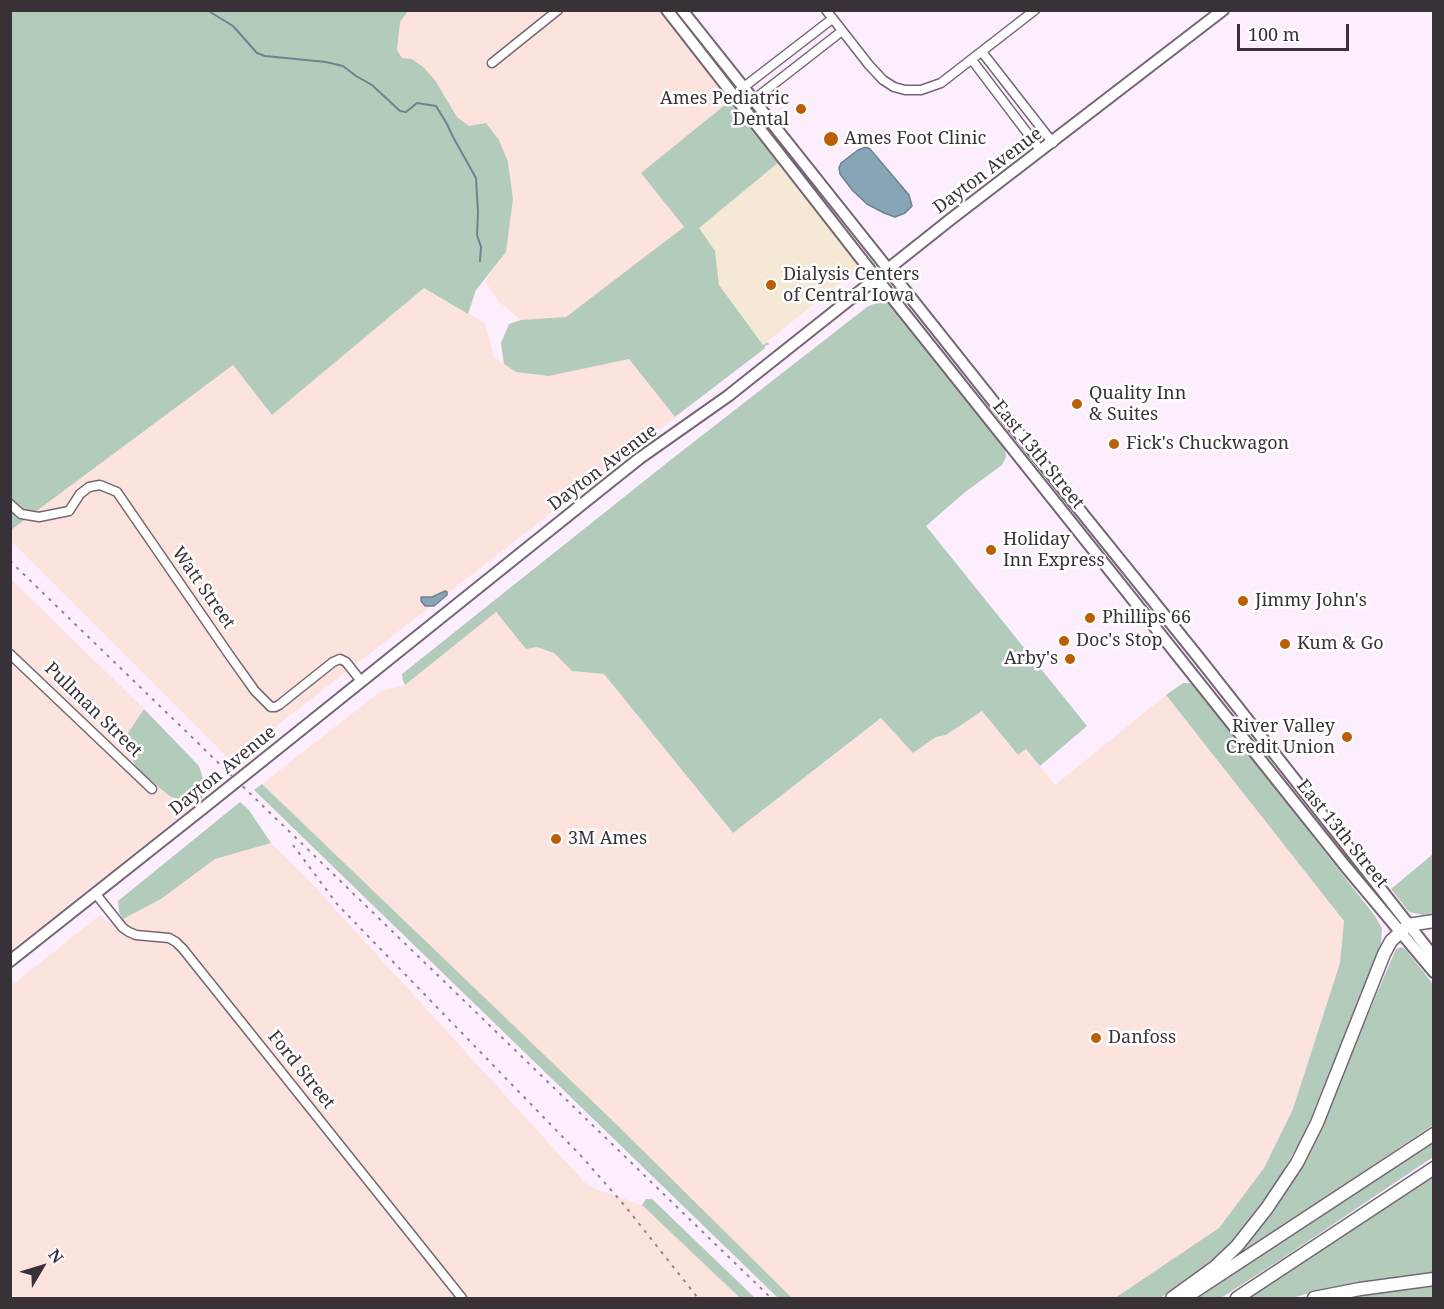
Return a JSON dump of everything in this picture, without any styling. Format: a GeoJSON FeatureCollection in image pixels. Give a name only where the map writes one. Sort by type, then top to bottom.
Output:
{"type":"FeatureCollection","features":[{"type":"Feature","properties":{"kind":"highway"},"geometry":{"type":"LineString","coordinates":[[1172,1299],[1215,1267],[1237,1246],[1268,1208],[1297,1163],[1317,1122],[1391,941],[1404,928],[1434,921]]}},
{"type":"Feature","properties":{"kind":"highway"},"geometry":{"type":"LineString","coordinates":[[1185,1299],[1434,1134]]}},
{"type":"Feature","properties":{"kind":"highway"},"geometry":{"type":"LineString","coordinates":[[1238,1299],[1434,1168]]}},
{"type":"Feature","properties":{"kind":"highway"},"geometry":{"type":"LineString","coordinates":[[1314,1299],[1360,1289],[1434,1279]]}},
{"type":"Feature","properties":{"kind":"main road","name":"East 13th Street"},"geometry":{"type":"LineString","coordinates":[[668,10],[876,278],[1340,858],[1434,957]]}},
{"type":"Feature","properties":{"kind":"main road","name":"East 13th Street"},"geometry":{"type":"LineString","coordinates":[[682,10],[1348,846],[1434,972]]}},
{"type":"Feature","properties":{"kind":"main road","name":"Dayton Avenue"},"geometry":{"type":"LineString","coordinates":[[10,961],[640,458],[728,396],[876,278],[1223,10]]}},
{"type":"Feature","properties":{"kind":"street"},"geometry":{"type":"LineString","coordinates":[[492,63],[558,10]]}},
{"type":"Feature","properties":{"kind":"street"},"geometry":{"type":"LineString","coordinates":[[826,10],[875,73],[894,87],[905,90],[921,90],[941,83],[1035,10]]}},
{"type":"Feature","properties":{"kind":"street"},"geometry":{"type":"LineString","coordinates":[[734,96],[832,19]]}},
{"type":"Feature","properties":{"kind":"street"},"geometry":{"type":"LineString","coordinates":[[743,108],[842,31]]}},
{"type":"Feature","properties":{"kind":"street"},"geometry":{"type":"LineString","coordinates":[[982,52],[1053,142]]}},
{"type":"Feature","properties":{"kind":"street"},"geometry":{"type":"LineString","coordinates":[[972,60],[1041,152]]}},
{"type":"Feature","properties":{"kind":"street","name":"Watt Street"},"geometry":{"type":"LineString","coordinates":[[10,504],[21,514],[39,517],[69,511],[80,494],[89,487],[100,485],[117,492],[255,691],[271,706],[279,705],[333,662],[340,659],[346,662],[361,681]]}},
{"type":"Feature","properties":{"kind":"street","name":"Pullman Street"},"geometry":{"type":"LineString","coordinates":[[10,654],[152,789]]}},
{"type":"Feature","properties":{"kind":"street","name":"Ford Street"},"geometry":{"type":"LineString","coordinates":[[94,893],[129,932],[169,939],[183,949],[462,1299]]}},
{"type":"Feature","properties":{"kind":"shaded area"},"geometry":{"type":"Polygon","coordinates":[[[408,11],[661,11],[731,100],[642,173],[684,227],[566,318],[521,320],[498,301],[485,281],[506,252],[513,199],[508,162],[499,140],[486,123],[469,126],[457,117],[445,95],[402,58],[397,50],[400,22],[408,11]]]}},
{"type":"Feature","properties":{"kind":"shaded area"},"geometry":{"type":"Polygon","coordinates":[[[779,162],[859,263],[853,273],[763,345],[719,285],[715,251],[698,228],[779,162]]]}},
{"type":"Feature","properties":{"kind":"shaded area"},"geometry":{"type":"Polygon","coordinates":[[[424,287],[485,323],[494,357],[516,372],[549,376],[629,359],[675,417],[638,443],[639,445],[231,761],[11,541],[10,530],[233,365],[272,415],[424,287]]]}},
{"type":"Feature","properties":{"kind":"shaded area"},"geometry":{"type":"Polygon","coordinates":[[[10,578],[144,709],[139,718],[171,797],[196,804],[11,950],[10,578]]]}},
{"type":"Feature","properties":{"kind":"shaded area"},"geometry":{"type":"Polygon","coordinates":[[[495,612],[526,649],[537,647],[554,653],[572,671],[604,674],[733,833],[882,718],[913,753],[982,711],[1017,755],[1026,749],[1055,785],[1166,695],[1344,921],[1340,964],[1293,1109],[1264,1168],[1219,1228],[1115,1298],[792,1298],[611,1119],[262,784],[381,691],[405,685],[495,612]]]}},
{"type":"Feature","properties":{"kind":"shaded area"},"geometry":{"type":"Polygon","coordinates":[[[271,843],[306,877],[588,1186],[642,1205],[740,1298],[11,1298],[11,986],[100,915],[111,925],[161,899],[215,859],[271,843]]]}},
{"type":"Feature","properties":{"kind":"green space"},"geometry":{"type":"Polygon","coordinates":[[[10,11],[408,11],[400,22],[397,50],[402,58],[412,59],[423,67],[435,80],[457,117],[469,126],[486,123],[499,140],[508,162],[513,199],[506,252],[476,290],[468,314],[424,288],[272,415],[233,365],[11,530],[10,11]]]}},
{"type":"Feature","properties":{"kind":"green space"},"geometry":{"type":"Polygon","coordinates":[[[731,100],[779,162],[699,228],[715,251],[719,285],[763,345],[768,342],[769,345],[766,345],[764,349],[675,417],[629,359],[549,376],[516,372],[504,364],[501,343],[509,324],[521,320],[566,317],[684,227],[641,173],[731,100]]]}},
{"type":"Feature","properties":{"kind":"green space"},"geometry":{"type":"Polygon","coordinates":[[[882,298],[891,303],[1005,446],[1006,457],[1002,465],[964,493],[926,526],[1087,726],[1040,766],[1026,749],[1018,755],[982,711],[913,753],[881,718],[733,833],[604,674],[572,671],[554,653],[537,647],[526,649],[496,612],[405,685],[402,674],[668,462],[867,307],[882,298]]]}},
{"type":"Feature","properties":{"kind":"green space"},"geometry":{"type":"Polygon","coordinates":[[[1183,683],[1190,683],[1197,689],[1375,916],[1382,928],[1381,944],[1304,1135],[1265,1202],[1239,1234],[1204,1267],[1160,1298],[1115,1298],[1219,1228],[1264,1168],[1293,1109],[1340,963],[1344,921],[1166,695],[1183,683]]]}},
{"type":"Feature","properties":{"kind":"green space"},"geometry":{"type":"Polygon","coordinates":[[[144,709],[199,766],[203,779],[202,799],[196,804],[171,797],[136,769],[126,736],[144,709]]]}},
{"type":"Feature","properties":{"kind":"green space"},"geometry":{"type":"Polygon","coordinates":[[[262,784],[611,1119],[792,1298],[778,1298],[254,790],[262,784]]]}},
{"type":"Feature","properties":{"kind":"green space"},"geometry":{"type":"Polygon","coordinates":[[[240,802],[249,810],[271,843],[215,859],[161,899],[123,919],[119,912],[118,901],[240,802]]]}},
{"type":"Feature","properties":{"kind":"green space"},"geometry":{"type":"Polygon","coordinates":[[[1433,854],[1433,913],[1423,915],[1409,912],[1391,889],[1433,854]]]}},
{"type":"Feature","properties":{"kind":"green space"},"geometry":{"type":"Polygon","coordinates":[[[1401,947],[1406,950],[1433,984],[1433,1125],[1233,1259],[1231,1257],[1273,1212],[1304,1164],[1396,949],[1401,947]]]}},
{"type":"Feature","properties":{"kind":"green space"},"geometry":{"type":"Polygon","coordinates":[[[1433,1142],[1433,1157],[1283,1258],[1221,1298],[1198,1298],[1433,1142]]]}},
{"type":"Feature","properties":{"kind":"green space"},"geometry":{"type":"Polygon","coordinates":[[[1433,1175],[1433,1273],[1356,1284],[1291,1298],[1248,1298],[1433,1175]]]}},
{"type":"Feature","properties":{"kind":"green space"},"geometry":{"type":"Polygon","coordinates":[[[646,1199],[652,1199],[755,1298],[740,1298],[642,1205],[646,1199]]]}},
{"type":"Feature","properties":{"kind":"green space"},"geometry":{"type":"Polygon","coordinates":[[[1433,1283],[1433,1298],[1325,1298],[1433,1283]]]}},
{"type":"Feature","properties":{"kind":"water"},"geometry":{"type":"Polygon","coordinates":[[[866,147],[909,195],[912,206],[905,213],[895,217],[867,204],[840,174],[841,163],[866,147]]]}},
{"type":"Feature","properties":{"kind":"water"},"geometry":{"type":"Polygon","coordinates":[[[445,591],[447,595],[434,606],[425,606],[421,601],[421,597],[432,597],[445,591]]]}},
{"type":"Feature","properties":{"kind":"waterway"},"geometry":{"type":"LineString","coordinates":[[207,10],[233,26],[257,53],[343,66],[372,85],[400,111],[406,112],[417,103],[436,106],[476,178],[480,261]]}},
{"type":"Feature","properties":{"kind":"railway"},"geometry":{"type":"LineString","coordinates":[[10,561],[771,1298]]}},
{"type":"Feature","properties":{"kind":"railway"},"geometry":{"type":"LineString","coordinates":[[293,845],[337,904],[584,1159],[625,1206],[698,1298]]}},
{"type":"Feature","properties":{"kind":"place","name":"Ames Pediatric Dental"},"geometry":{"type":"Point","coordinates":[801,109]}},
{"type":"Feature","properties":{"kind":"place","name":"Ames Foot Clinic"},"geometry":{"type":"Point","coordinates":[831,139]}},
{"type":"Feature","properties":{"kind":"place","name":"Dialysis Centers of Central Iowa"},"geometry":{"type":"Point","coordinates":[771,285]}},
{"type":"Feature","properties":{"kind":"place","name":"Quality Inn & Suites"},"geometry":{"type":"Point","coordinates":[1077,404]}},
{"type":"Feature","properties":{"kind":"place","name":"Fick's Chuckwagon"},"geometry":{"type":"Point","coordinates":[1114,444]}},
{"type":"Feature","properties":{"kind":"place","name":"Holiday Inn Express"},"geometry":{"type":"Point","coordinates":[991,550]}},
{"type":"Feature","properties":{"kind":"place","name":"Jimmy John's"},"geometry":{"type":"Point","coordinates":[1243,601]}},
{"type":"Feature","properties":{"kind":"place","name":"Phillips 66"},"geometry":{"type":"Point","coordinates":[1090,618]}},
{"type":"Feature","properties":{"kind":"place","name":"Doc's Stop"},"geometry":{"type":"Point","coordinates":[1064,641]}},
{"type":"Feature","properties":{"kind":"place","name":"Kum & Go"},"geometry":{"type":"Point","coordinates":[1285,644]}},
{"type":"Feature","properties":{"kind":"place","name":"Arby's"},"geometry":{"type":"Point","coordinates":[1070,659]}},
{"type":"Feature","properties":{"kind":"place","name":"River Valley Credit Union"},"geometry":{"type":"Point","coordinates":[1347,737]}},
{"type":"Feature","properties":{"kind":"place","name":"3M Ames"},"geometry":{"type":"Point","coordinates":[556,839]}},
{"type":"Feature","properties":{"kind":"place","name":"Danfoss"},"geometry":{"type":"Point","coordinates":[1096,1038]}}]}
